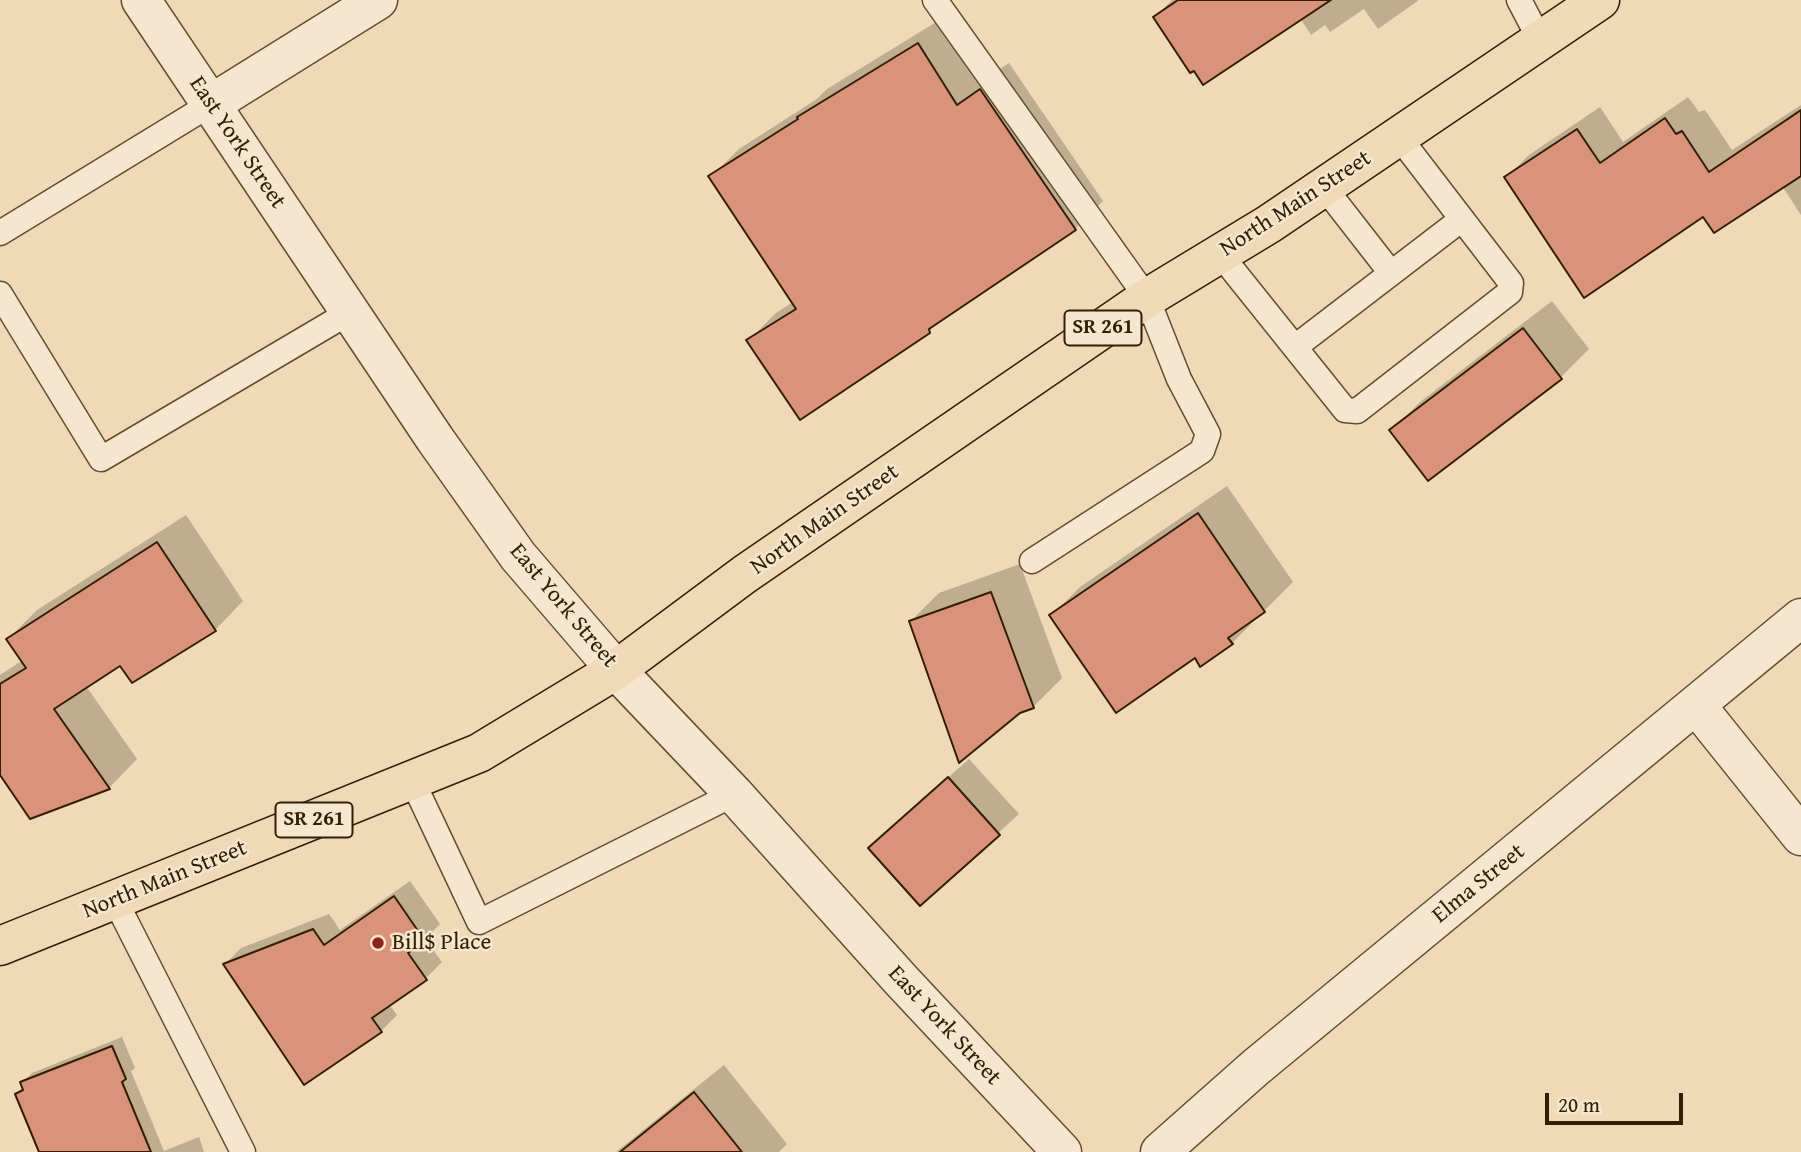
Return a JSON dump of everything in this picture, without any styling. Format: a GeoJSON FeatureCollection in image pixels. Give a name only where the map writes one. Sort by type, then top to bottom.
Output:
{"type":"FeatureCollection","features":[{"type":"Feature","properties":{"kind":"main road","name":"North Main Street"},"geometry":{"type":"LineString","coordinates":[[0,946],[479,754],[616,670],[745,574],[1147,298],[1324,187],[1600,0]]}},
{"type":"Feature","properties":{"kind":"street","name":"East York Street"},"geometry":{"type":"LineString","coordinates":[[141,0],[435,439],[518,556],[616,670],[734,794],[901,980],[1062,1152]]}},
{"type":"Feature","properties":{"kind":"street"},"geometry":{"type":"LineString","coordinates":[[211,104],[378,0]]}},
{"type":"Feature","properties":{"kind":"street","name":"Elma Street"},"geometry":{"type":"LineString","coordinates":[[1160,1152],[1267,1058],[1801,618]]}},
{"type":"Feature","properties":{"kind":"street"},"geometry":{"type":"LineString","coordinates":[[1696,705],[1801,836]]}},
{"type":"Feature","properties":{"kind":"lane"},"geometry":{"type":"LineString","coordinates":[[935,0],[1147,298],[1179,379],[1208,434],[1202,452],[1032,561]]}},
{"type":"Feature","properties":{"kind":"lane"},"geometry":{"type":"LineString","coordinates":[[1519,0],[1540,40]]}},
{"type":"Feature","properties":{"kind":"lane"},"geometry":{"type":"LineString","coordinates":[[0,233],[211,104]]}},
{"type":"Feature","properties":{"kind":"lane"},"geometry":{"type":"LineString","coordinates":[[1220,254],[1345,410],[1357,411],[1510,292],[1511,283],[1399,137]]}},
{"type":"Feature","properties":{"kind":"lane"},"geometry":{"type":"LineString","coordinates":[[1324,187],[1391,273]]}},
{"type":"Feature","properties":{"kind":"lane"},"geometry":{"type":"LineString","coordinates":[[1294,347],[1462,219]]}},
{"type":"Feature","properties":{"kind":"lane"},"geometry":{"type":"LineString","coordinates":[[0,293],[101,458],[350,312]]}},
{"type":"Feature","properties":{"kind":"lane"},"geometry":{"type":"LineString","coordinates":[[412,780],[479,922],[734,794]]}},
{"type":"Feature","properties":{"kind":"lane"},"geometry":{"type":"LineString","coordinates":[[115,900],[243,1152]]}},
{"type":"Feature","properties":{"kind":"building"},"geometry":{"type":"Polygon","coordinates":[[[1178,0],[1331,0],[1203,85],[1194,71],[1190,73],[1153,17],[1178,0]]]}},
{"type":"Feature","properties":{"kind":"building"},"geometry":{"type":"Polygon","coordinates":[[[918,43],[957,105],[980,89],[1076,230],[800,420],[746,340],[796,309],[708,176],[798,119],[797,117],[918,43]]]}},
{"type":"Feature","properties":{"kind":"building"},"geometry":{"type":"Polygon","coordinates":[[[1801,110],[1801,176],[1714,233],[1703,217],[1584,298],[1504,177],[1577,129],[1600,163],[1665,118],[1676,134],[1682,131],[1709,172],[1801,110]]]}},
{"type":"Feature","properties":{"kind":"building"},"geometry":{"type":"Polygon","coordinates":[[[1523,328],[1562,379],[1428,481],[1389,430],[1523,328]]]}},
{"type":"Feature","properties":{"kind":"building"},"geometry":{"type":"Polygon","coordinates":[[[1198,513],[1265,612],[1228,638],[1233,644],[1200,667],[1195,658],[1116,713],[1049,615],[1198,513]]]}},
{"type":"Feature","properties":{"kind":"building"},"geometry":{"type":"Polygon","coordinates":[[[157,542],[216,631],[132,683],[120,666],[54,709],[110,789],[30,819],[0,775],[0,684],[26,668],[6,639],[157,542]]]}},
{"type":"Feature","properties":{"kind":"building"},"geometry":{"type":"Polygon","coordinates":[[[991,592],[1034,708],[1020,713],[959,763],[909,621],[991,592]]]}},
{"type":"Feature","properties":{"kind":"building"},"geometry":{"type":"Polygon","coordinates":[[[948,777],[1000,835],[920,906],[868,848],[948,777]]]}},
{"type":"Feature","properties":{"kind":"building"},"geometry":{"type":"Polygon","coordinates":[[[394,896],[425,941],[408,953],[427,980],[372,1018],[382,1032],[304,1085],[223,964],[313,929],[324,945],[394,896]]]}},
{"type":"Feature","properties":{"kind":"building"},"geometry":{"type":"Polygon","coordinates":[[[112,1046],[126,1079],[122,1082],[151,1152],[39,1152],[15,1094],[23,1090],[20,1082],[112,1046]]]}},
{"type":"Feature","properties":{"kind":"building"},"geometry":{"type":"Polygon","coordinates":[[[694,1092],[742,1152],[620,1152],[694,1092]]]}},
{"type":"Feature","properties":{"kind":"place","name":"Bill$ Place"},"geometry":{"type":"Point","coordinates":[378,943]}}]}
